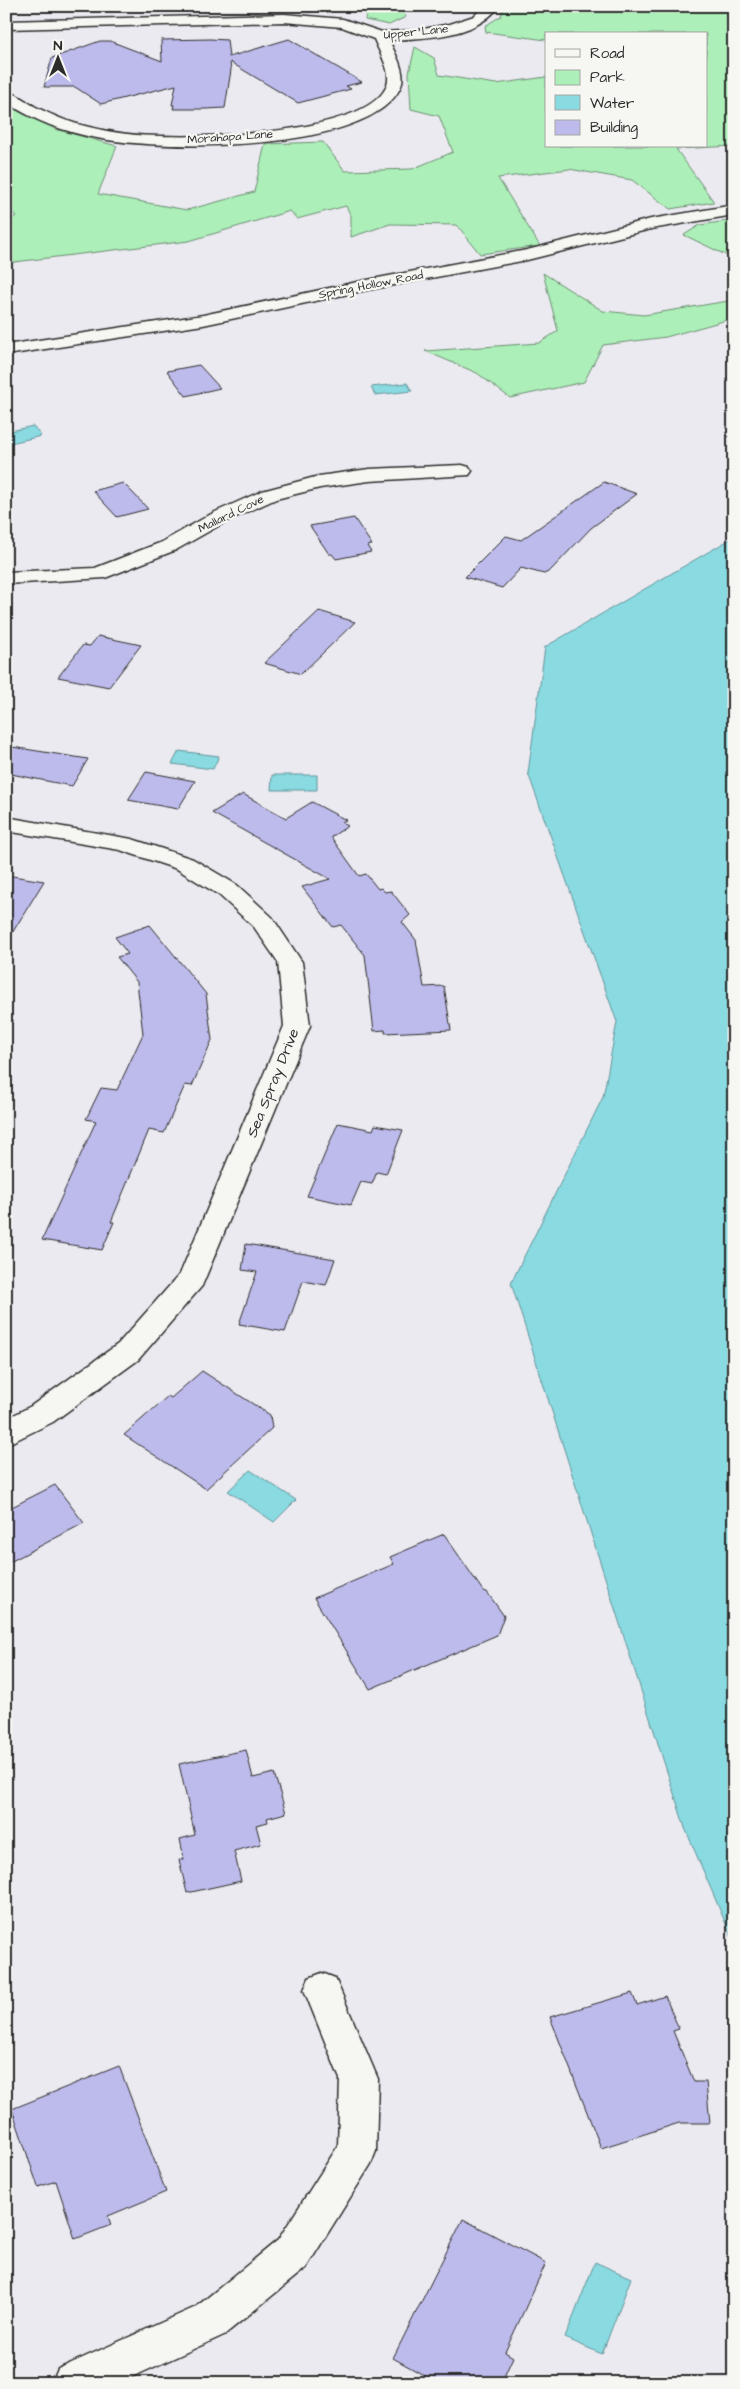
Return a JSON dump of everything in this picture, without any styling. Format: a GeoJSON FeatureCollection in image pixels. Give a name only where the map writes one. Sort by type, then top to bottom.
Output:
{"type":"FeatureCollection","features":[{"type":"Feature","properties":{"kind":"street","name":"Upper Lane"},"geometry":{"type":"LineString","coordinates":[[6,25],[284,18],[344,23],[380,36],[418,34],[453,28],[479,19],[492,6]]}},
{"type":"Feature","properties":{"kind":"street","name":"Morahapa Lane"},"geometry":{"type":"LineString","coordinates":[[6,95],[49,119],[78,129],[159,141],[198,141],[312,130],[348,122],[373,111],[388,99],[394,87],[395,73],[380,36]]}},
{"type":"Feature","properties":{"kind":"street","name":"Spring Hollow Road"},"geometry":{"type":"LineString","coordinates":[[6,350],[203,320],[362,286],[527,255],[651,224],[734,210]]}},
{"type":"Feature","properties":{"kind":"street","name":"Mallard Cove"},"geometry":{"type":"LineString","coordinates":[[6,578],[98,574],[169,546],[220,517],[269,495],[319,482],[368,475],[462,471]]}},
{"type":"Feature","properties":{"kind":"street","name":"Sea Spray Drive"},"geometry":{"type":"LineString","coordinates":[[6,824],[124,844],[185,864],[228,890],[263,922],[290,962],[297,1026],[192,1279],[128,1352],[42,1414],[6,1433]]}},
{"type":"Feature","properties":{"kind":"street"},"geometry":{"type":"LineString","coordinates":[[72,2383],[210,2322],[292,2254],[357,2151],[359,2079],[322,1990]]}},
{"type":"Feature","properties":{"kind":"green space"},"geometry":{"type":"Polygon","coordinates":[[[367,6],[399,6],[406,17],[389,25],[365,20],[367,6]]]}},
{"type":"Feature","properties":{"kind":"green space"},"geometry":{"type":"Polygon","coordinates":[[[504,6],[734,6],[734,146],[708,147],[708,32],[545,32],[545,40],[486,32],[485,26],[501,16],[504,6]]]}},
{"type":"Feature","properties":{"kind":"green space"},"geometry":{"type":"Polygon","coordinates":[[[415,47],[434,58],[439,75],[496,84],[545,77],[545,148],[695,148],[676,149],[714,202],[670,209],[632,180],[569,169],[498,178],[540,246],[480,254],[457,225],[390,224],[351,237],[351,216],[346,206],[297,219],[290,211],[189,241],[6,263],[6,223],[16,216],[6,207],[6,105],[55,129],[117,146],[98,194],[187,210],[254,192],[265,144],[323,142],[345,171],[412,169],[453,152],[439,116],[411,109],[409,73],[415,47]]]}},
{"type":"Feature","properties":{"kind":"green space"},"geometry":{"type":"Polygon","coordinates":[[[734,220],[734,259],[684,235],[700,225],[734,220]]]}},
{"type":"Feature","properties":{"kind":"green space"},"geometry":{"type":"Polygon","coordinates":[[[543,273],[603,311],[644,315],[734,300],[734,318],[666,337],[603,345],[584,382],[510,398],[477,373],[425,351],[539,343],[558,331],[543,273]]]}},
{"type":"Feature","properties":{"kind":"water"},"geometry":{"type":"Polygon","coordinates":[[[407,383],[412,391],[375,395],[371,387],[407,383]]]}},
{"type":"Feature","properties":{"kind":"water"},"geometry":{"type":"Polygon","coordinates":[[[33,426],[41,436],[6,444],[6,432],[33,426]]]}},
{"type":"Feature","properties":{"kind":"water"},"geometry":{"type":"Polygon","coordinates":[[[734,537],[734,1943],[685,1828],[511,1283],[603,1097],[617,1022],[528,773],[545,647],[734,537]]]}},
{"type":"Feature","properties":{"kind":"water"},"geometry":{"type":"Polygon","coordinates":[[[179,751],[219,756],[213,769],[172,764],[179,751]]]}},
{"type":"Feature","properties":{"kind":"water"},"geometry":{"type":"Polygon","coordinates":[[[272,775],[317,775],[317,790],[271,790],[272,775]]]}},
{"type":"Feature","properties":{"kind":"water"},"geometry":{"type":"Polygon","coordinates":[[[250,1470],[296,1500],[274,1522],[228,1491],[250,1470]]]}},
{"type":"Feature","properties":{"kind":"water"},"geometry":{"type":"Polygon","coordinates":[[[595,2262],[631,2278],[602,2354],[565,2338],[595,2262]]]}},
{"type":"Feature","properties":{"kind":"building"},"geometry":{"type":"Polygon","coordinates":[[[289,39],[362,82],[346,86],[351,89],[298,103],[230,62],[231,70],[225,108],[206,109],[173,109],[176,85],[101,104],[75,87],[44,87],[52,58],[100,41],[110,41],[162,61],[161,40],[227,40],[229,57],[289,39]]]}},
{"type":"Feature","properties":{"kind":"building"},"geometry":{"type":"Polygon","coordinates":[[[199,365],[220,388],[186,396],[167,371],[199,365]]]}},
{"type":"Feature","properties":{"kind":"building"},"geometry":{"type":"Polygon","coordinates":[[[604,482],[637,494],[591,528],[550,571],[544,574],[521,568],[502,588],[465,577],[506,536],[521,540],[604,482]]]}},
{"type":"Feature","properties":{"kind":"building"},"geometry":{"type":"Polygon","coordinates":[[[123,483],[148,509],[117,517],[93,491],[123,483]]]}},
{"type":"Feature","properties":{"kind":"building"},"geometry":{"type":"Polygon","coordinates":[[[354,518],[372,545],[367,546],[371,552],[336,559],[332,554],[329,554],[310,526],[354,518]]]}},
{"type":"Feature","properties":{"kind":"building"},"geometry":{"type":"Polygon","coordinates":[[[319,611],[355,622],[301,674],[264,663],[319,611]]]}},
{"type":"Feature","properties":{"kind":"building"},"geometry":{"type":"Polygon","coordinates":[[[98,636],[141,645],[109,687],[58,677],[83,645],[90,646],[98,636]]]}},
{"type":"Feature","properties":{"kind":"building"},"geometry":{"type":"Polygon","coordinates":[[[6,746],[88,759],[72,786],[6,773],[6,746]]]}},
{"type":"Feature","properties":{"kind":"building"},"geometry":{"type":"Polygon","coordinates":[[[146,772],[195,781],[178,809],[128,800],[146,772]]]}},
{"type":"Feature","properties":{"kind":"building"},"geometry":{"type":"Polygon","coordinates":[[[243,794],[286,818],[312,802],[346,820],[342,822],[348,826],[331,837],[359,876],[366,874],[378,889],[381,888],[385,892],[391,891],[410,915],[402,922],[416,940],[424,987],[444,986],[451,1030],[385,1033],[385,1030],[374,1031],[365,955],[341,925],[333,927],[302,887],[330,879],[212,813],[243,794]]]}},
{"type":"Feature","properties":{"kind":"building"},"geometry":{"type":"Polygon","coordinates":[[[6,875],[44,881],[6,943],[6,875]]]}},
{"type":"Feature","properties":{"kind":"building"},"geometry":{"type":"Polygon","coordinates":[[[150,925],[206,994],[212,1040],[192,1086],[185,1085],[164,1133],[149,1130],[111,1222],[114,1222],[102,1250],[42,1240],[96,1121],[86,1119],[101,1088],[117,1090],[143,1034],[137,982],[117,957],[128,954],[115,937],[150,925]]]}},
{"type":"Feature","properties":{"kind":"building"},"geometry":{"type":"Polygon","coordinates":[[[338,1123],[373,1130],[375,1125],[403,1130],[386,1174],[377,1172],[372,1184],[361,1182],[351,1205],[307,1196],[338,1123]]]}},
{"type":"Feature","properties":{"kind":"building"},"geometry":{"type":"Polygon","coordinates":[[[246,1244],[335,1259],[326,1285],[303,1281],[285,1332],[239,1324],[257,1272],[242,1270],[246,1244]]]}},
{"type":"Feature","properties":{"kind":"building"},"geometry":{"type":"Polygon","coordinates":[[[202,1371],[270,1415],[272,1428],[206,1489],[124,1435],[168,1396],[171,1398],[202,1371]]]}},
{"type":"Feature","properties":{"kind":"building"},"geometry":{"type":"Polygon","coordinates":[[[55,1485],[84,1523],[6,1564],[6,1510],[55,1485]]]}},
{"type":"Feature","properties":{"kind":"building"},"geometry":{"type":"Polygon","coordinates":[[[444,1534],[483,1591],[487,1592],[504,1616],[497,1635],[370,1689],[314,1598],[394,1564],[390,1557],[444,1534]]]}},
{"type":"Feature","properties":{"kind":"building"},"geometry":{"type":"Polygon","coordinates":[[[246,1750],[253,1778],[274,1773],[286,1813],[267,1818],[268,1822],[256,1825],[261,1844],[234,1851],[241,1881],[187,1893],[179,1860],[184,1859],[180,1839],[195,1835],[179,1764],[246,1750]]]}},
{"type":"Feature","properties":{"kind":"building"},"geometry":{"type":"Polygon","coordinates":[[[632,1993],[637,2005],[665,1996],[679,2029],[673,2031],[694,2082],[706,2082],[710,2123],[679,2123],[601,2148],[550,2017],[632,1993]]]}},
{"type":"Feature","properties":{"kind":"building"},"geometry":{"type":"Polygon","coordinates":[[[119,2066],[166,2192],[108,2216],[111,2225],[75,2239],[56,2181],[38,2187],[12,2109],[119,2066]]]}},
{"type":"Feature","properties":{"kind":"building"},"geometry":{"type":"Polygon","coordinates":[[[463,2219],[546,2263],[505,2352],[513,2357],[501,2383],[438,2383],[393,2358],[463,2219]]]}}]}
